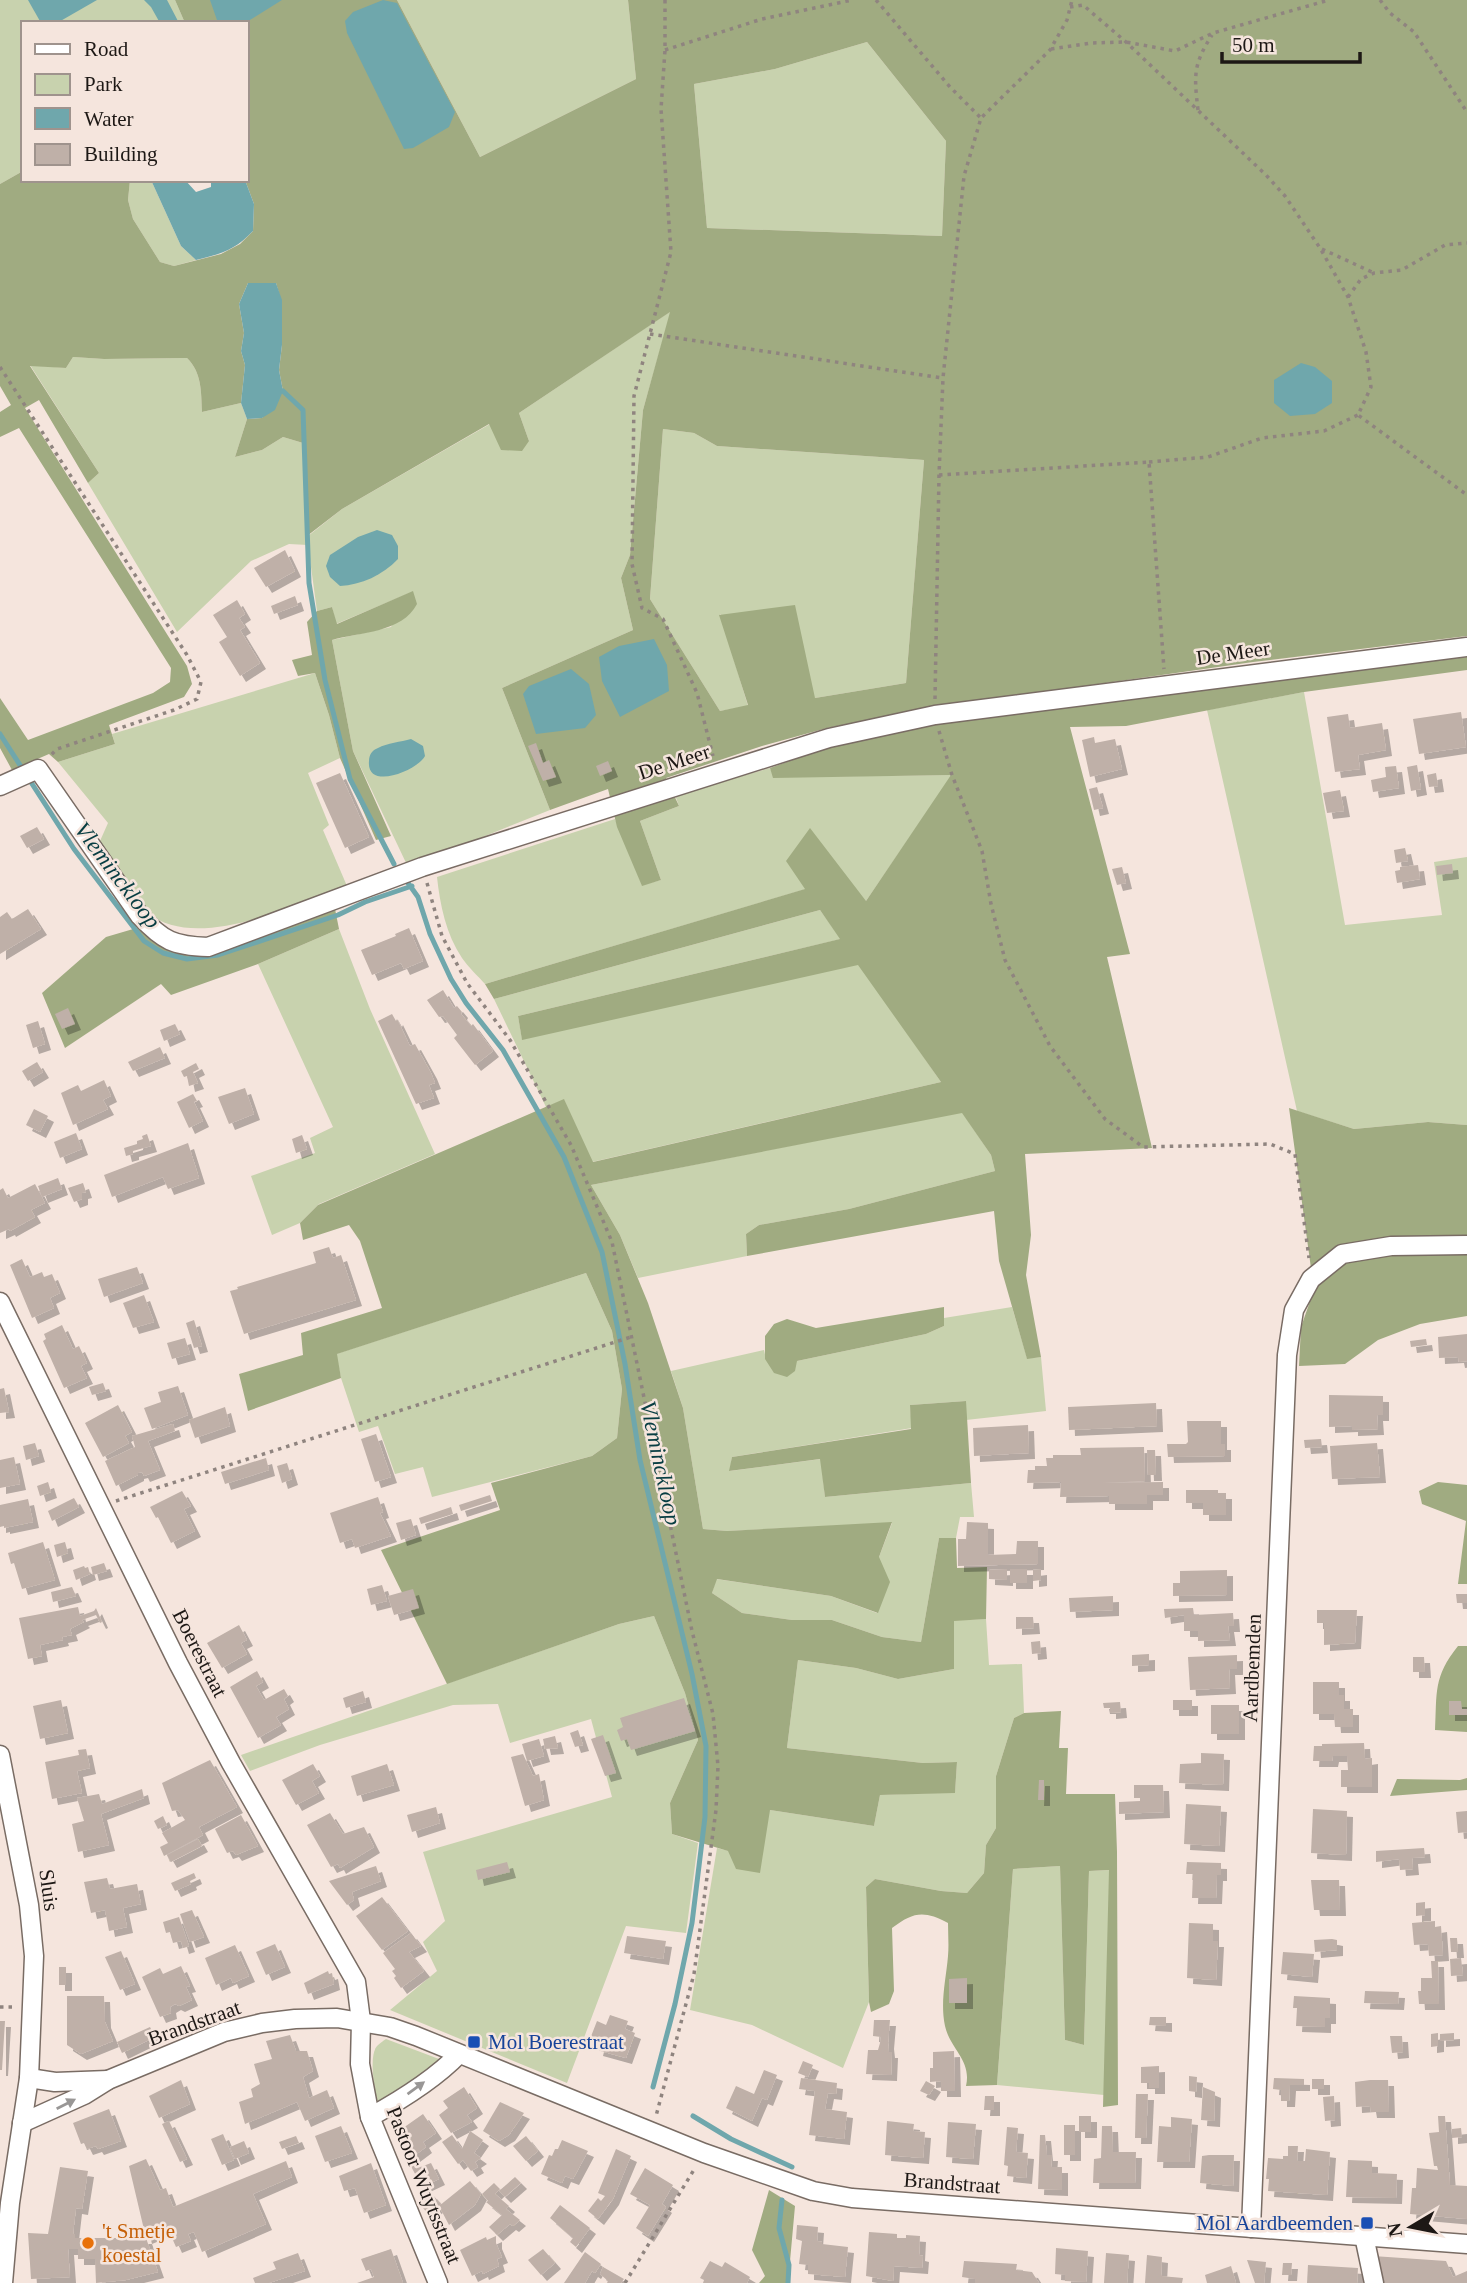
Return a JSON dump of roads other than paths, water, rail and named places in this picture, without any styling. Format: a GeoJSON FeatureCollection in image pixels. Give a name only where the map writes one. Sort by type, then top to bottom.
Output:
{"type":"FeatureCollection","features":[{"type":"Feature","properties":{"kind":"street","name":"De Meer"},"geometry":{"type":"LineString","coordinates":[[0,786],[38,769],[140,916],[159,936],[181,946],[208,947],[422,867],[829,738],[935,715],[1467,647]]}},
{"type":"Feature","properties":{"kind":"street","name":"Aardbemden"},"geometry":{"type":"LineString","coordinates":[[1251,2228],[1287,1355],[1294,1310],[1311,1279],[1342,1254],[1391,1246],[1467,1245]]}},
{"type":"Feature","properties":{"kind":"street","name":"Boerestraat"},"geometry":{"type":"LineString","coordinates":[[0,1302],[225,1752],[349,1968],[356,1982],[361,2021]]}},
{"type":"Feature","properties":{"kind":"street","name":"Sluis"},"geometry":{"type":"LineString","coordinates":[[0,1755],[29,1905],[34,1956],[29,2078],[5,2202],[3,2283]]}},
{"type":"Feature","properties":{"kind":"street","name":"Brandstraat"},"geometry":{"type":"LineString","coordinates":[[22,2123],[84,2095],[108,2080],[224,2032],[249,2026],[321,2017],[390,2027],[704,2153],[802,2188],[852,2198],[1467,2244]]}},
{"type":"Feature","properties":{"kind":"street","name":"Pastoor Wuytsstraat"},"geometry":{"type":"LineString","coordinates":[[361,2021],[360,2064],[370,2118],[438,2283]]}},
{"type":"Feature","properties":{"kind":"street"},"geometry":{"type":"LineString","coordinates":[[370,2118],[449,2065],[459,2054]]}},
{"type":"Feature","properties":{"kind":"street","name":"Brandstraat"},"geometry":{"type":"LineString","coordinates":[[29,2078],[55,2082],[108,2080]]}},
{"type":"Feature","properties":{"kind":"street"},"geometry":{"type":"LineString","coordinates":[[1364,2236],[1374,2283]]}},
{"type":"Feature","properties":{"kind":"water"},"geometry":{"type":"Polygon","coordinates":[[[28,0],[97,0],[60,21],[40,21],[28,0]]]}},
{"type":"Feature","properties":{"kind":"water"},"geometry":{"type":"Polygon","coordinates":[[[144,0],[167,0],[178,21],[159,21],[144,0]]]}},
{"type":"Feature","properties":{"kind":"water"},"geometry":{"type":"Polygon","coordinates":[[[210,0],[282,0],[248,21],[217,21],[210,0]]]}},
{"type":"Feature","properties":{"kind":"water"},"geometry":{"type":"Polygon","coordinates":[[[383,0],[397,3],[455,112],[449,127],[413,148],[404,149],[347,33],[345,21],[353,12],[383,0]]]}},
{"type":"Feature","properties":{"kind":"water"},"geometry":{"type":"Polygon","coordinates":[[[152,182],[187,182],[196,192],[211,187],[211,182],[246,182],[254,204],[253,231],[227,250],[196,260],[181,246],[152,182]]]}},
{"type":"Feature","properties":{"kind":"water"},"geometry":{"type":"Polygon","coordinates":[[[248,283],[276,283],[282,300],[279,370],[283,391],[275,410],[262,418],[247,419],[241,403],[245,365],[241,351],[244,333],[239,304],[248,283]]]}},
{"type":"Feature","properties":{"kind":"water"},"geometry":{"type":"Polygon","coordinates":[[[1301,363],[1315,367],[1332,381],[1332,403],[1315,414],[1290,416],[1274,403],[1274,380],[1301,363]]]}},
{"type":"Feature","properties":{"kind":"water"},"geometry":{"type":"Polygon","coordinates":[[[377,530],[392,535],[398,546],[398,559],[371,578],[340,586],[330,577],[326,566],[330,555],[358,537],[377,530]]]}},
{"type":"Feature","properties":{"kind":"water"},"geometry":{"type":"Polygon","coordinates":[[[654,639],[667,665],[669,691],[620,717],[602,681],[599,657],[619,646],[654,639]]]}},
{"type":"Feature","properties":{"kind":"water"},"geometry":{"type":"Polygon","coordinates":[[[571,669],[589,684],[596,715],[585,728],[536,734],[523,694],[529,686],[571,669]]]}},
{"type":"Feature","properties":{"kind":"water"},"geometry":{"type":"Polygon","coordinates":[[[411,739],[423,746],[425,756],[420,762],[403,772],[383,777],[370,770],[369,759],[374,750],[411,739]]]}},
{"type":"Feature","properties":{"kind":"waterway"},"geometry":{"type":"LineString","coordinates":[[283,391],[303,410],[309,583],[325,680],[350,779],[394,864]]}},
{"type":"Feature","properties":{"kind":"waterway","name":"Vleminckloop"},"geometry":{"type":"LineString","coordinates":[[0,734],[74,849],[144,941],[163,953],[187,959],[218,955],[338,915],[365,902],[412,886]]}},
{"type":"Feature","properties":{"kind":"waterway","name":"Vleminckloop"},"geometry":{"type":"LineString","coordinates":[[408,883],[418,897],[430,934],[451,979],[503,1050],[564,1157],[602,1252],[625,1364],[640,1460],[692,1674],[706,1746],[705,1817],[692,1923],[675,2004],[653,2087]]}},
{"type":"Feature","properties":{"kind":"waterway","name":"Vleminckloop"},"geometry":{"type":"LineString","coordinates":[[693,2116],[731,2139],[792,2167]]}},
{"type":"Feature","properties":{"kind":"waterway","name":"Vleminckloop"},"geometry":{"type":"LineString","coordinates":[[782,2200],[779,2228],[789,2265],[788,2283]]}},
{"type":"Feature","properties":{"kind":"place","name":"Mol Boerestraat"},"geometry":{"type":"Point","coordinates":[474,2042]}},
{"type":"Feature","properties":{"kind":"place","name":"Mol Aardbeemden"},"geometry":{"type":"Point","coordinates":[1367,2223]}},
{"type":"Feature","properties":{"kind":"place","name":"'t Smetje koestal"},"geometry":{"type":"Point","coordinates":[88,2243]}}]}
